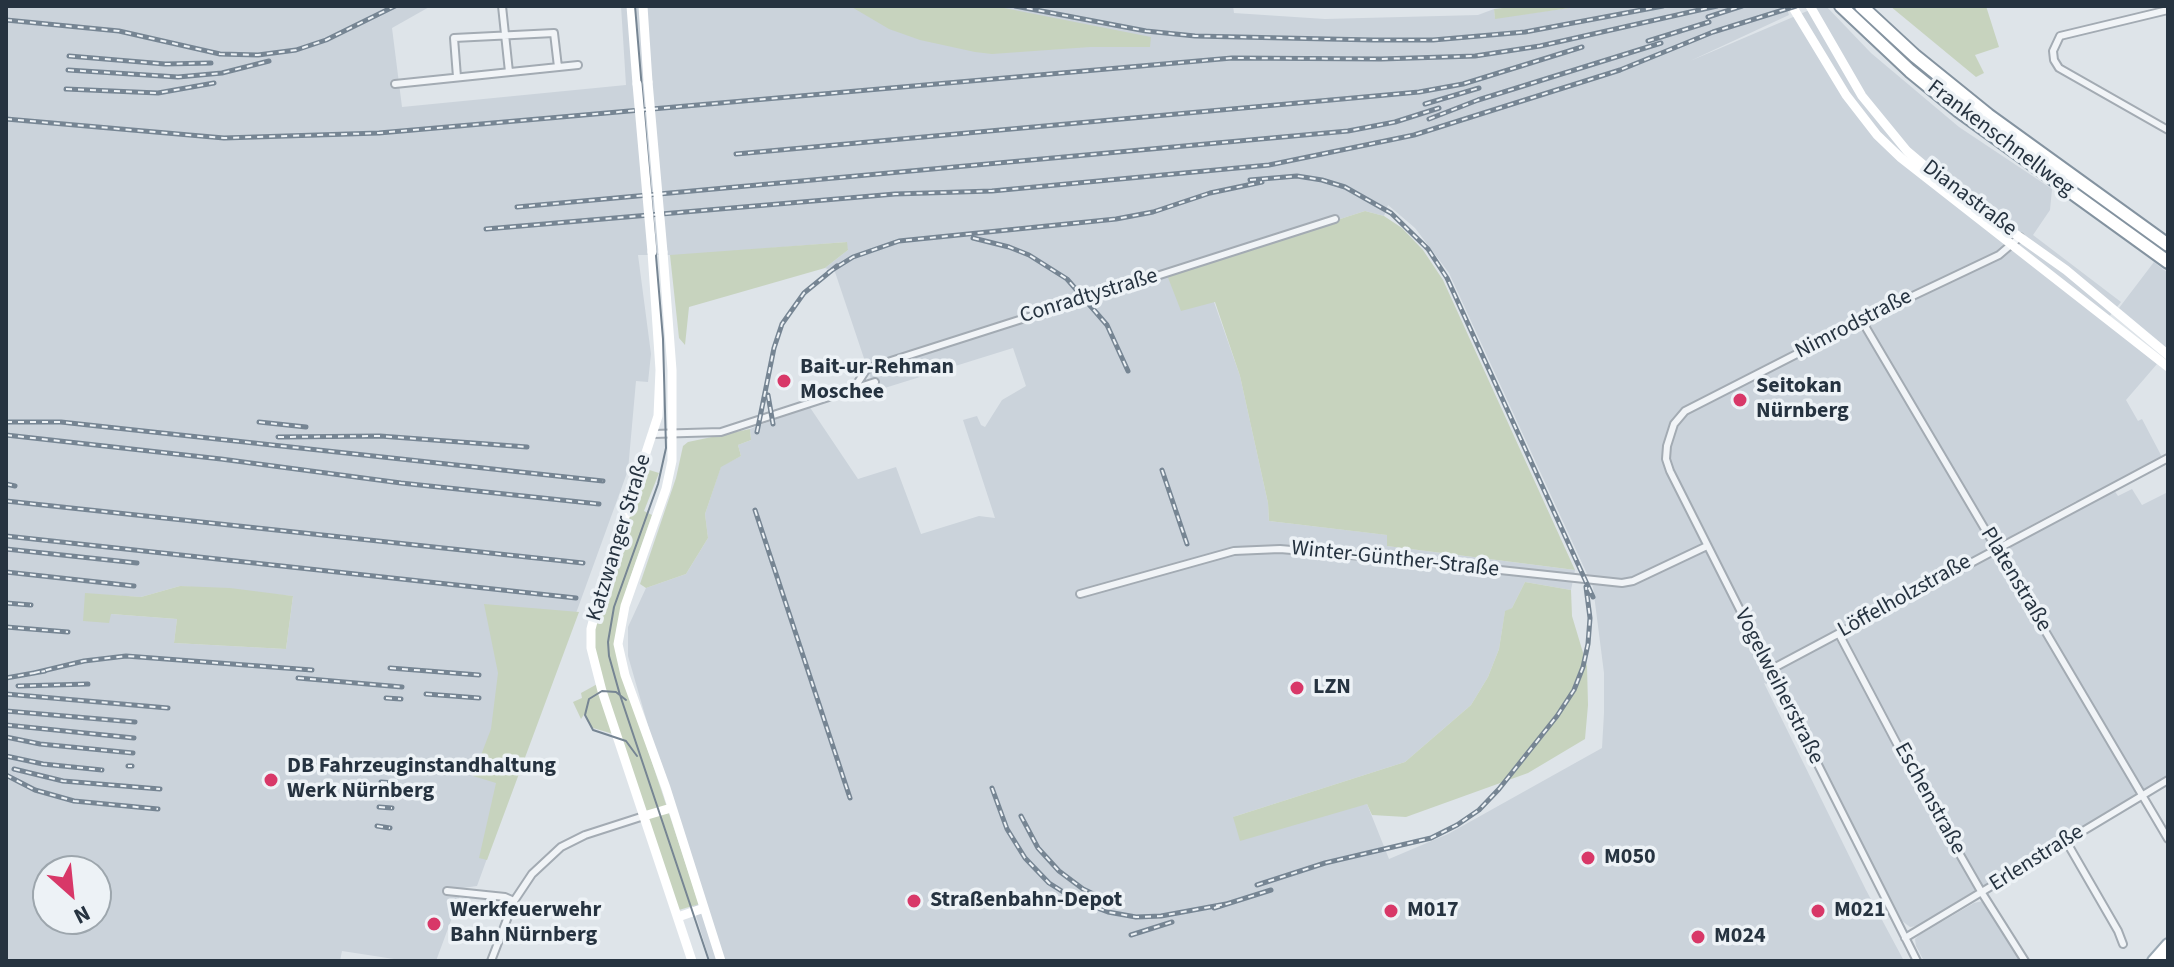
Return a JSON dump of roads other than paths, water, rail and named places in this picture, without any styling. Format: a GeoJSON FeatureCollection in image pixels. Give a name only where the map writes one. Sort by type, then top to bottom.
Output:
{"type":"FeatureCollection","features":[{"type":"Feature","properties":{"kind":"highway","name":"Frankenschnellweg"},"geometry":{"type":"LineString","coordinates":[[1841,6],[1895,57],[1966,116],[2168,262]]}},
{"type":"Feature","properties":{"kind":"highway","name":"Frankenschnellweg"},"geometry":{"type":"LineString","coordinates":[[1861,6],[1915,56],[1988,115],[2168,245]]}},
{"type":"Feature","properties":{"kind":"main road"},"geometry":{"type":"LineString","coordinates":[[631,6],[642,83]]}},
{"type":"Feature","properties":{"kind":"main road"},"geometry":{"type":"LineString","coordinates":[[642,83],[643,6]]}},
{"type":"Feature","properties":{"kind":"main road","name":"Dianastraße"},"geometry":{"type":"LineString","coordinates":[[1792,6],[1850,101],[1893,151],[2168,367]]}},
{"type":"Feature","properties":{"kind":"main road","name":"Dianastraße"},"geometry":{"type":"LineString","coordinates":[[1810,6],[1858,91],[1898,141],[1947,185],[2086,286],[2168,355]]}},
{"type":"Feature","properties":{"kind":"main road","name":"Katzwanger Straße"},"geometry":{"type":"LineString","coordinates":[[642,83],[660,370],[659,410],[591,635],[593,665],[692,961]]}},
{"type":"Feature","properties":{"kind":"main road","name":"Katzwanger Straße"},"geometry":{"type":"LineString","coordinates":[[642,83],[663,252],[671,343],[673,434],[669,480],[634,576],[618,637],[622,667],[721,961]]}},
{"type":"Feature","properties":{"kind":"main road"},"geometry":{"type":"LineString","coordinates":[[644,816],[671,808]]}},
{"type":"Feature","properties":{"kind":"main road"},"geometry":{"type":"LineString","coordinates":[[678,917],[704,908]]}},
{"type":"Feature","properties":{"kind":"main road"},"geometry":{"type":"LineString","coordinates":[[2153,961],[2168,944]]}},
{"type":"Feature","properties":{"kind":"street"},"geometry":{"type":"LineString","coordinates":[[502,6],[509,72]]}},
{"type":"Feature","properties":{"kind":"street"},"geometry":{"type":"LineString","coordinates":[[2168,10],[2060,36],[2053,51],[2059,68],[2168,130]]}},
{"type":"Feature","properties":{"kind":"street"},"geometry":{"type":"LineString","coordinates":[[457,77],[454,38],[554,33],[558,67]]}},
{"type":"Feature","properties":{"kind":"street"},"geometry":{"type":"LineString","coordinates":[[395,84],[578,65]]}},
{"type":"Feature","properties":{"kind":"street","name":"Conradtystraße"},"geometry":{"type":"LineString","coordinates":[[853,390],[866,370],[872,367],[1335,219]]}},
{"type":"Feature","properties":{"kind":"street","name":"Nimrodstraße"},"geometry":{"type":"LineString","coordinates":[[1685,411],[1990,260],[2020,237]]}},
{"type":"Feature","properties":{"kind":"street","name":"Platenstraße"},"geometry":{"type":"LineString","coordinates":[[1862,321],[2168,839]]}},
{"type":"Feature","properties":{"kind":"street","name":"Conradtystraße"},"geometry":{"type":"LineString","coordinates":[[653,434],[721,432],[875,382]]}},
{"type":"Feature","properties":{"kind":"street","name":"Vogelweiherstraße"},"geometry":{"type":"LineString","coordinates":[[1685,411],[1670,433],[1666,459],[1917,961]]}},
{"type":"Feature","properties":{"kind":"street","name":"Löffelholzstraße"},"geometry":{"type":"LineString","coordinates":[[1770,670],[2168,458]]}},
{"type":"Feature","properties":{"kind":"street","name":"Winter-Günther-Straße"},"geometry":{"type":"LineString","coordinates":[[1080,594],[1234,551],[1280,549],[1622,583],[1633,581],[1707,546]]}},
{"type":"Feature","properties":{"kind":"street","name":"Eschenstraße"},"geometry":{"type":"LineString","coordinates":[[1839,634],[1905,759],[2025,961]]}},
{"type":"Feature","properties":{"kind":"street","name":"Erlenstraße"},"geometry":{"type":"LineString","coordinates":[[1905,938],[2168,780]]}},
{"type":"Feature","properties":{"kind":"street"},"geometry":{"type":"LineString","coordinates":[[491,961],[514,901],[532,874],[561,847],[585,835],[644,816]]}},
{"type":"Feature","properties":{"kind":"street"},"geometry":{"type":"LineString","coordinates":[[2066,841],[2123,944]]}},
{"type":"Feature","properties":{"kind":"street"},"geometry":{"type":"LineString","coordinates":[[447,891],[505,897],[514,901]]}},
{"type":"Feature","properties":{"kind":"tram line"},"geometry":{"type":"LineString","coordinates":[[635,6],[663,339],[666,448],[658,484],[614,607],[608,642],[609,656],[709,961]]}},
{"type":"Feature","properties":{"kind":"tram line"},"geometry":{"type":"LineString","coordinates":[[626,700],[616,692],[602,691],[589,699],[585,715],[593,730],[626,741],[637,756]]}},
{"type":"Feature","properties":{"kind":"railway"},"geometry":{"type":"LineString","coordinates":[[6,20],[119,31],[220,54],[258,55],[296,50],[326,40],[395,6]]}},
{"type":"Feature","properties":{"kind":"railway"},"geometry":{"type":"LineString","coordinates":[[1015,6],[1146,31],[1195,36],[1373,40],[1433,40],[1525,32],[1663,6]]}},
{"type":"Feature","properties":{"kind":"railway"},"geometry":{"type":"LineString","coordinates":[[6,119],[224,138],[379,133],[1232,58],[1475,56],[1540,46],[1717,6]]}},
{"type":"Feature","properties":{"kind":"railway"},"geometry":{"type":"LineString","coordinates":[[1708,17],[1742,6]]}},
{"type":"Feature","properties":{"kind":"railway"},"geometry":{"type":"LineString","coordinates":[[486,229],[895,194],[992,191],[1269,165],[1414,135],[1620,70],[1713,32],[1796,6]]}},
{"type":"Feature","properties":{"kind":"railway"},"geometry":{"type":"LineString","coordinates":[[1648,41],[1709,22]]}},
{"type":"Feature","properties":{"kind":"railway"},"geometry":{"type":"LineString","coordinates":[[1429,119],[1478,100],[1661,43]]}},
{"type":"Feature","properties":{"kind":"railway"},"geometry":{"type":"LineString","coordinates":[[736,154],[1419,92],[1463,84],[1582,47]]}},
{"type":"Feature","properties":{"kind":"railway"},"geometry":{"type":"LineString","coordinates":[[69,56],[165,64],[211,63]]}},
{"type":"Feature","properties":{"kind":"railway"},"geometry":{"type":"LineString","coordinates":[[68,70],[178,77],[222,73],[269,61]]}},
{"type":"Feature","properties":{"kind":"railway"},"geometry":{"type":"LineString","coordinates":[[66,89],[158,93],[214,83]]}},
{"type":"Feature","properties":{"kind":"railway"},"geometry":{"type":"LineString","coordinates":[[1425,104],[1479,88]]}},
{"type":"Feature","properties":{"kind":"railway"},"geometry":{"type":"LineString","coordinates":[[517,207],[1348,131],[1395,122],[1439,108]]}},
{"type":"Feature","properties":{"kind":"railway"},"geometry":{"type":"LineString","coordinates":[[1250,180],[1297,176],[1345,187],[1391,213],[1428,249],[1447,278],[1593,597]]}},
{"type":"Feature","properties":{"kind":"railway"},"geometry":{"type":"LineString","coordinates":[[829,272],[853,257],[899,241],[1116,219],[1262,182]]}},
{"type":"Feature","properties":{"kind":"railway"},"geometry":{"type":"LineString","coordinates":[[973,238],[1029,255],[1067,279],[1107,325],[1128,371]]}},
{"type":"Feature","properties":{"kind":"railway"},"geometry":{"type":"LineString","coordinates":[[757,432],[782,324],[804,293],[837,266]]}},
{"type":"Feature","properties":{"kind":"railway"},"geometry":{"type":"LineString","coordinates":[[768,395],[773,424]]}},
{"type":"Feature","properties":{"kind":"railway"},"geometry":{"type":"LineString","coordinates":[[6,422],[61,422],[603,481]]}},
{"type":"Feature","properties":{"kind":"railway"},"geometry":{"type":"LineString","coordinates":[[259,422],[306,427]]}},
{"type":"Feature","properties":{"kind":"railway"},"geometry":{"type":"LineString","coordinates":[[6,435],[599,504]]}},
{"type":"Feature","properties":{"kind":"railway"},"geometry":{"type":"LineString","coordinates":[[278,437],[380,436],[527,447]]}},
{"type":"Feature","properties":{"kind":"railway"},"geometry":{"type":"LineString","coordinates":[[1162,470],[1187,544]]}},
{"type":"Feature","properties":{"kind":"railway"},"geometry":{"type":"LineString","coordinates":[[6,484],[15,486]]}},
{"type":"Feature","properties":{"kind":"railway"},"geometry":{"type":"LineString","coordinates":[[6,501],[583,563]]}},
{"type":"Feature","properties":{"kind":"railway"},"geometry":{"type":"LineString","coordinates":[[755,510],[850,798]]}},
{"type":"Feature","properties":{"kind":"railway"},"geometry":{"type":"LineString","coordinates":[[6,536],[576,598]]}},
{"type":"Feature","properties":{"kind":"railway"},"geometry":{"type":"LineString","coordinates":[[6,549],[137,563]]}},
{"type":"Feature","properties":{"kind":"railway"},"geometry":{"type":"LineString","coordinates":[[6,572],[134,586]]}},
{"type":"Feature","properties":{"kind":"railway"},"geometry":{"type":"LineString","coordinates":[[1257,885],[1325,863],[1431,838],[1479,810],[1557,716],[1574,690],[1588,644],[1590,618],[1586,587]]}},
{"type":"Feature","properties":{"kind":"railway"},"geometry":{"type":"LineString","coordinates":[[6,603],[31,605]]}},
{"type":"Feature","properties":{"kind":"railway"},"geometry":{"type":"LineString","coordinates":[[6,627],[68,632]]}},
{"type":"Feature","properties":{"kind":"railway"},"geometry":{"type":"LineString","coordinates":[[34,673],[84,661],[126,656],[312,670]]}},
{"type":"Feature","properties":{"kind":"railway"},"geometry":{"type":"LineString","coordinates":[[390,668],[479,675]]}},
{"type":"Feature","properties":{"kind":"railway"},"geometry":{"type":"LineString","coordinates":[[6,678],[45,671]]}},
{"type":"Feature","properties":{"kind":"railway"},"geometry":{"type":"LineString","coordinates":[[298,678],[402,687]]}},
{"type":"Feature","properties":{"kind":"railway"},"geometry":{"type":"LineString","coordinates":[[18,686],[88,684]]}},
{"type":"Feature","properties":{"kind":"railway"},"geometry":{"type":"LineString","coordinates":[[6,694],[168,708]]}},
{"type":"Feature","properties":{"kind":"railway"},"geometry":{"type":"LineString","coordinates":[[426,694],[479,698]]}},
{"type":"Feature","properties":{"kind":"railway"},"geometry":{"type":"LineString","coordinates":[[386,698],[401,699]]}},
{"type":"Feature","properties":{"kind":"railway"},"geometry":{"type":"LineString","coordinates":[[6,711],[135,722]]}},
{"type":"Feature","properties":{"kind":"railway"},"geometry":{"type":"LineString","coordinates":[[6,725],[134,738]]}},
{"type":"Feature","properties":{"kind":"railway"},"geometry":{"type":"LineString","coordinates":[[6,737],[40,744],[133,753]]}},
{"type":"Feature","properties":{"kind":"railway"},"geometry":{"type":"LineString","coordinates":[[6,756],[43,764],[102,770]]}},
{"type":"Feature","properties":{"kind":"railway"},"geometry":{"type":"LineString","coordinates":[[14,769],[63,781],[160,789]]}},
{"type":"Feature","properties":{"kind":"railway"},"geometry":{"type":"LineString","coordinates":[[6,775],[35,790],[74,801],[158,809]]}},
{"type":"Feature","properties":{"kind":"railway"},"geometry":{"type":"LineString","coordinates":[[381,782],[394,783]]}},
{"type":"Feature","properties":{"kind":"railway"},"geometry":{"type":"LineString","coordinates":[[992,788],[1007,829],[1025,858],[1049,883],[1076,900],[1108,912],[1136,917],[1161,916],[1226,904]]}},
{"type":"Feature","properties":{"kind":"railway"},"geometry":{"type":"LineString","coordinates":[[379,807],[392,808]]}},
{"type":"Feature","properties":{"kind":"railway"},"geometry":{"type":"LineString","coordinates":[[1021,816],[1038,848],[1059,871],[1083,889],[1110,902]]}},
{"type":"Feature","properties":{"kind":"railway"},"geometry":{"type":"LineString","coordinates":[[377,826],[390,828]]}},
{"type":"Feature","properties":{"kind":"railway"},"geometry":{"type":"LineString","coordinates":[[1214,908],[1271,890]]}},
{"type":"Feature","properties":{"kind":"railway"},"geometry":{"type":"LineString","coordinates":[[1131,935],[1172,922]]}},
{"type":"Feature","properties":{"kind":"place","name":"Bait-ur-Rehman Moschee"},"geometry":{"type":"Point","coordinates":[784,381]}},
{"type":"Feature","properties":{"kind":"place","name":"Seitokan Nürnberg"},"geometry":{"type":"Point","coordinates":[1740,400]}},
{"type":"Feature","properties":{"kind":"place","name":"LZN"},"geometry":{"type":"Point","coordinates":[1297,688]}},
{"type":"Feature","properties":{"kind":"place","name":"DB Fahrzeuginstandhaltung Werk Nürnberg"},"geometry":{"type":"Point","coordinates":[271,780]}},
{"type":"Feature","properties":{"kind":"place","name":"M050"},"geometry":{"type":"Point","coordinates":[1588,858]}},
{"type":"Feature","properties":{"kind":"place","name":"Straßenbahn-Depot"},"geometry":{"type":"Point","coordinates":[914,901]}},
{"type":"Feature","properties":{"kind":"place","name":"M017"},"geometry":{"type":"Point","coordinates":[1391,911]}},
{"type":"Feature","properties":{"kind":"place","name":"M021"},"geometry":{"type":"Point","coordinates":[1818,911]}},
{"type":"Feature","properties":{"kind":"place","name":"Werkfeuerwehr Bahn Nürnberg"},"geometry":{"type":"Point","coordinates":[434,924]}},
{"type":"Feature","properties":{"kind":"place","name":"M024"},"geometry":{"type":"Point","coordinates":[1698,937]}}]}
